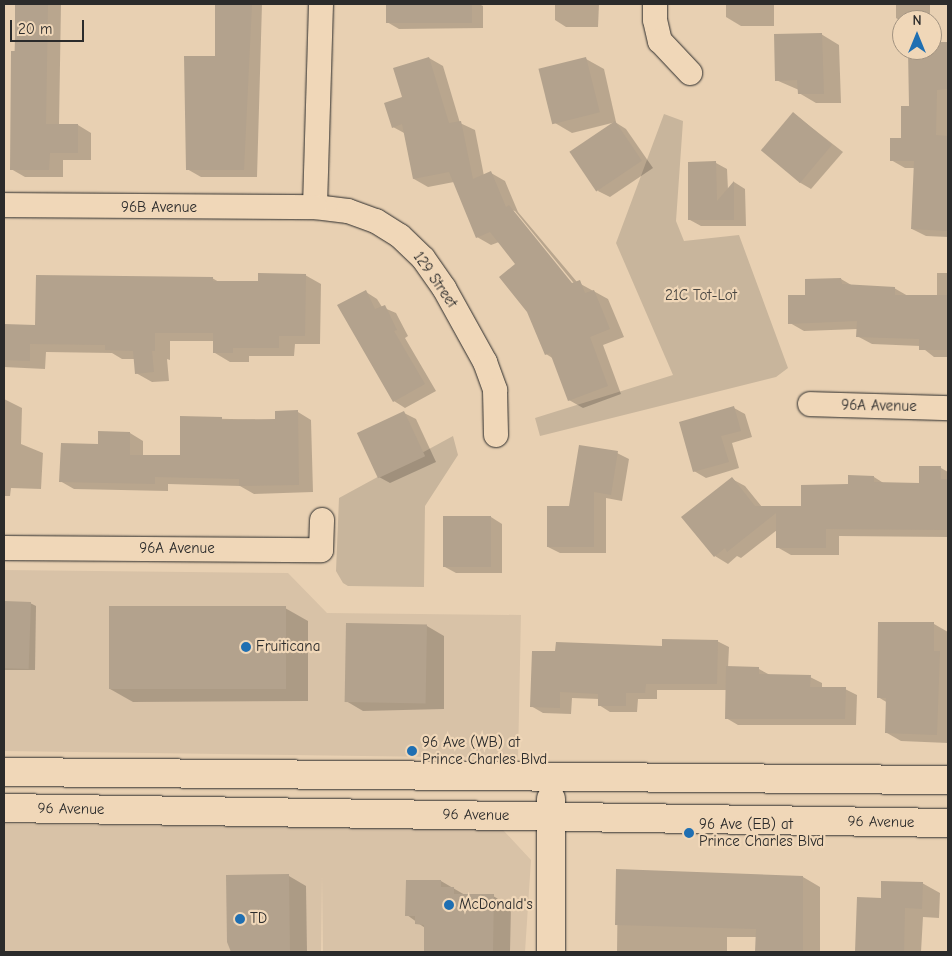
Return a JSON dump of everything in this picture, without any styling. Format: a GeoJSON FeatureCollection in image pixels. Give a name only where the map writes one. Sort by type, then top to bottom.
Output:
{"type":"FeatureCollection","features":[{"type":"Feature","properties":{"kind":"main road"},"geometry":{"type":"LineString","coordinates":[[4,772],[948,780]]}},
{"type":"Feature","properties":{"kind":"main road"},"geometry":{"type":"LineString","coordinates":[[119,810],[174,772]]}},
{"type":"Feature","properties":{"kind":"main road"},"geometry":{"type":"LineString","coordinates":[[4,796],[53,773]]}},
{"type":"Feature","properties":{"kind":"main road"},"geometry":{"type":"LineString","coordinates":[[551,776],[551,952]]}},
{"type":"Feature","properties":{"kind":"main road","name":"96 Avenue"},"geometry":{"type":"LineString","coordinates":[[4,808],[948,823]]}},
{"type":"Feature","properties":{"kind":"street"},"geometry":{"type":"LineString","coordinates":[[315,207],[321,4]]}},
{"type":"Feature","properties":{"kind":"street"},"geometry":{"type":"LineString","coordinates":[[655,4],[655,20],[660,41],[690,73]]}},
{"type":"Feature","properties":{"kind":"street","name":"96B Avenue"},"geometry":{"type":"LineString","coordinates":[[4,205],[315,207]]}},
{"type":"Feature","properties":{"kind":"street","name":"129 Street"},"geometry":{"type":"LineString","coordinates":[[315,207],[348,211],[376,222],[400,236],[423,258],[444,288],[485,362],[495,390],[496,435]]}},
{"type":"Feature","properties":{"kind":"street","name":"96A Avenue"},"geometry":{"type":"LineString","coordinates":[[810,404],[948,408]]}},
{"type":"Feature","properties":{"kind":"street","name":"96A Avenue"},"geometry":{"type":"LineString","coordinates":[[4,548],[321,550],[322,520]]}},
{"type":"Feature","properties":{"kind":"shaded area"},"geometry":{"type":"Polygon","coordinates":[[[4,570],[288,573],[327,613],[521,615],[518,758],[4,751],[4,570]]]}},
{"type":"Feature","properties":{"kind":"shaded area"},"geometry":{"type":"Polygon","coordinates":[[[4,824],[503,830],[531,860],[525,952],[323,952],[322,876],[321,952],[4,952],[4,824]]]}},
{"type":"Feature","properties":{"kind":"green space","name":"21C Tot-Lot"},"geometry":{"type":"Polygon","coordinates":[[[664,114],[683,121],[676,221],[684,241],[739,235],[788,368],[776,377],[540,436],[535,418],[673,375],[616,243],[664,114]]]}},
{"type":"Feature","properties":{"kind":"green space"},"geometry":{"type":"Polygon","coordinates":[[[453,436],[458,455],[425,506],[424,587],[348,586],[343,583],[336,571],[339,498],[453,436]]]}},
{"type":"Feature","properties":{"kind":"building"},"geometry":{"type":"Polygon","coordinates":[[[15,4],[48,4],[46,124],[78,124],[78,153],[50,153],[49,170],[10,170],[11,51],[15,51],[15,4]]]}},
{"type":"Feature","properties":{"kind":"building"},"geometry":{"type":"Polygon","coordinates":[[[215,4],[252,4],[244,170],[186,170],[184,56],[215,56],[215,4]]]}},
{"type":"Feature","properties":{"kind":"building"},"geometry":{"type":"Polygon","coordinates":[[[386,4],[472,4],[472,23],[386,23],[386,4]]]}},
{"type":"Feature","properties":{"kind":"building"},"geometry":{"type":"Polygon","coordinates":[[[822,33],[824,94],[798,94],[797,80],[775,81],[774,34],[822,33]]]}},
{"type":"Feature","properties":{"kind":"building"},"geometry":{"type":"Polygon","coordinates":[[[942,42],[948,42],[948,89],[937,90],[936,135],[948,136],[948,231],[911,229],[914,161],[890,161],[890,138],[901,138],[901,106],[909,106],[908,60],[942,60],[942,42]]]}},
{"type":"Feature","properties":{"kind":"building"},"geometry":{"type":"Polygon","coordinates":[[[429,57],[449,123],[461,121],[473,179],[491,171],[506,207],[509,205],[572,283],[580,280],[585,293],[594,290],[610,329],[590,337],[608,386],[568,401],[550,353],[545,355],[527,312],[499,277],[515,264],[490,232],[476,238],[449,172],[413,179],[402,124],[392,128],[384,103],[402,97],[393,68],[429,57]]]}},
{"type":"Feature","properties":{"kind":"building"},"geometry":{"type":"Polygon","coordinates":[[[586,57],[600,112],[552,124],[538,69],[586,57]]]}},
{"type":"Feature","properties":{"kind":"building"},"geometry":{"type":"Polygon","coordinates":[[[793,112],[832,145],[800,183],[761,150],[793,112]]]}},
{"type":"Feature","properties":{"kind":"building"},"geometry":{"type":"Polygon","coordinates":[[[615,121],[642,161],[596,192],[569,152],[615,121]]]}},
{"type":"Feature","properties":{"kind":"building"},"geometry":{"type":"Polygon","coordinates":[[[716,161],[717,201],[734,181],[734,220],[688,220],[688,162],[716,161]]]}},
{"type":"Feature","properties":{"kind":"building"},"geometry":{"type":"Polygon","coordinates":[[[258,273],[306,274],[305,336],[279,336],[279,348],[233,348],[233,353],[213,353],[213,333],[155,333],[155,351],[152,351],[154,372],[135,374],[133,351],[105,350],[105,345],[30,344],[30,361],[4,360],[4,324],[35,325],[36,275],[213,277],[213,281],[258,281],[258,273]]]}},
{"type":"Feature","properties":{"kind":"building"},"geometry":{"type":"Polygon","coordinates":[[[841,278],[842,284],[895,287],[895,295],[948,295],[948,350],[919,350],[919,339],[856,337],[857,321],[788,324],[788,295],[805,295],[805,279],[841,278]]]}},
{"type":"Feature","properties":{"kind":"building"},"geometry":{"type":"Polygon","coordinates":[[[366,290],[375,309],[385,305],[397,330],[394,331],[425,384],[393,402],[337,305],[366,290]]]}},
{"type":"Feature","properties":{"kind":"building"},"geometry":{"type":"Polygon","coordinates":[[[734,406],[741,431],[721,436],[729,462],[693,472],[679,422],[734,406]]]}},
{"type":"Feature","properties":{"kind":"building"},"geometry":{"type":"Polygon","coordinates":[[[298,410],[299,485],[239,486],[239,479],[155,477],[155,484],[59,482],[61,443],[98,444],[98,431],[130,432],[130,455],[180,455],[180,416],[222,417],[222,420],[275,419],[275,411],[298,410]]]}},
{"type":"Feature","properties":{"kind":"building"},"geometry":{"type":"Polygon","coordinates":[[[404,411],[425,456],[378,478],[357,433],[404,411]]]}},
{"type":"Feature","properties":{"kind":"building"},"geometry":{"type":"Polygon","coordinates":[[[579,445],[618,451],[611,495],[594,492],[594,547],[547,547],[547,506],[569,506],[579,445]]]}},
{"type":"Feature","properties":{"kind":"building"},"geometry":{"type":"Polygon","coordinates":[[[919,466],[941,466],[941,479],[948,479],[948,530],[826,529],[826,548],[776,548],[776,513],[727,552],[725,548],[714,557],[681,517],[732,477],[755,506],[801,506],[801,485],[848,484],[848,475],[874,476],[874,482],[919,483],[919,466]]]}},
{"type":"Feature","properties":{"kind":"building"},"geometry":{"type":"Polygon","coordinates":[[[443,516],[491,516],[491,567],[443,567],[443,516]]]}},
{"type":"Feature","properties":{"kind":"building"},"geometry":{"type":"Polygon","coordinates":[[[4,601],[31,602],[29,669],[4,668],[4,601]]]}},
{"type":"Feature","properties":{"kind":"building"},"geometry":{"type":"Polygon","coordinates":[[[109,606],[286,606],[286,689],[109,689],[109,606]]]}},
{"type":"Feature","properties":{"kind":"building"},"geometry":{"type":"Polygon","coordinates":[[[878,622],[934,622],[934,651],[940,651],[937,735],[885,733],[886,698],[877,698],[878,622]]]}},
{"type":"Feature","properties":{"kind":"building"},"geometry":{"type":"Polygon","coordinates":[[[346,623],[427,624],[426,703],[345,702],[346,623]]]}},
{"type":"Feature","properties":{"kind":"building"},"geometry":{"type":"Polygon","coordinates":[[[662,639],[718,640],[717,684],[646,684],[645,693],[626,693],[626,706],[598,706],[598,694],[560,692],[560,708],[530,707],[532,651],[555,651],[556,642],[662,646],[662,639]]]}},
{"type":"Feature","properties":{"kind":"building"},"geometry":{"type":"Polygon","coordinates":[[[726,666],[759,667],[759,674],[811,675],[810,687],[846,687],[845,719],[725,719],[726,666]]]}},
{"type":"Feature","properties":{"kind":"building"},"geometry":{"type":"Polygon","coordinates":[[[616,869],[803,876],[803,952],[755,952],[756,929],[615,925],[616,869]]]}},
{"type":"Feature","properties":{"kind":"building"},"geometry":{"type":"Polygon","coordinates":[[[289,874],[290,952],[231,952],[227,942],[226,875],[289,874]]]}},
{"type":"Feature","properties":{"kind":"building","name":"McDonald's"},"geometry":{"type":"Polygon","coordinates":[[[406,880],[441,880],[441,887],[454,887],[454,894],[494,894],[493,952],[424,952],[424,925],[415,924],[415,916],[405,916],[406,880]]]}},
{"type":"Feature","properties":{"kind":"building"},"geometry":{"type":"Polygon","coordinates":[[[881,881],[923,882],[922,909],[905,908],[904,952],[855,952],[857,897],[881,898],[881,881]]]}},
{"type":"Feature","properties":{"kind":"place","name":"Fruiticana"},"geometry":{"type":"Point","coordinates":[246,647]}},
{"type":"Feature","properties":{"kind":"place","name":"96 Ave (WB) at Prince Charles Blvd"},"geometry":{"type":"Point","coordinates":[412,751]}},
{"type":"Feature","properties":{"kind":"place","name":"96 Ave (EB) at Prince Charles Blvd"},"geometry":{"type":"Point","coordinates":[689,833]}},
{"type":"Feature","properties":{"kind":"place","name":"McDonald's"},"geometry":{"type":"Point","coordinates":[449,905]}},
{"type":"Feature","properties":{"kind":"place","name":"TD"},"geometry":{"type":"Point","coordinates":[240,919]}}]}
